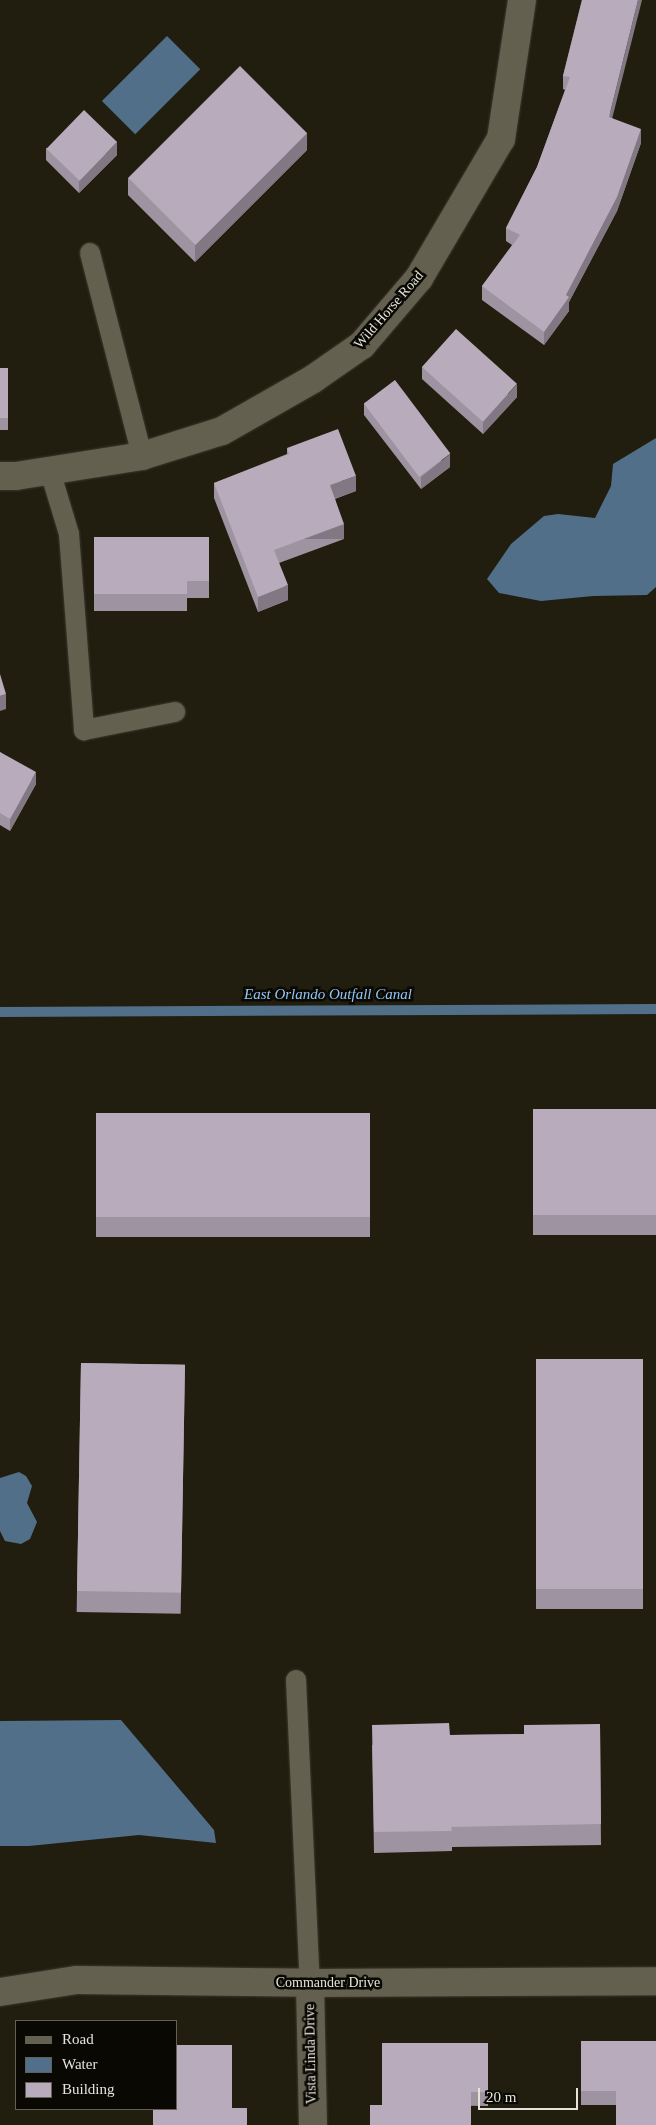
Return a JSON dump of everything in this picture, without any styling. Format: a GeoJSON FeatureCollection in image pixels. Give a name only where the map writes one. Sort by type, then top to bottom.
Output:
{"type":"FeatureCollection","features":[{"type":"Feature","properties":{"kind":"street","name":"Wild Horse Road"},"geometry":{"type":"LineString","coordinates":[[0,476],[16,476],[142,456],[222,432],[313,379],[362,346],[419,278],[501,139],[522,0]]}},
{"type":"Feature","properties":{"kind":"street","name":"Commander Drive"},"geometry":{"type":"LineString","coordinates":[[0,1992],[78,1980],[310,1983],[656,1981]]}},
{"type":"Feature","properties":{"kind":"street","name":"Vista Linda Drive"},"geometry":{"type":"LineString","coordinates":[[310,1983],[313,2125]]}},
{"type":"Feature","properties":{"kind":"lane"},"geometry":{"type":"LineString","coordinates":[[90,252],[142,456]]}},
{"type":"Feature","properties":{"kind":"lane"},"geometry":{"type":"LineString","coordinates":[[50,471],[69,534],[84,730],[175,712]]}},
{"type":"Feature","properties":{"kind":"lane"},"geometry":{"type":"LineString","coordinates":[[296,1680],[310,1983]]}},
{"type":"Feature","properties":{"kind":"water"},"geometry":{"type":"Polygon","coordinates":[[[167,36],[200,69],[135,134],[102,101],[167,36]]]}},
{"type":"Feature","properties":{"kind":"water"},"geometry":{"type":"Polygon","coordinates":[[[656,438],[656,587],[647,595],[593,596],[541,601],[499,593],[487,579],[511,544],[544,516],[558,514],[595,518],[611,486],[613,464],[656,438]]]}},
{"type":"Feature","properties":{"kind":"water"},"geometry":{"type":"Polygon","coordinates":[[[19,1472],[26,1476],[32,1486],[27,1503],[37,1522],[30,1539],[21,1544],[5,1541],[0,1531],[0,1478],[19,1472]]]}},
{"type":"Feature","properties":{"kind":"water"},"geometry":{"type":"Polygon","coordinates":[[[121,1720],[214,1830],[216,1843],[139,1835],[29,1846],[0,1846],[0,1721],[121,1720]]]}},
{"type":"Feature","properties":{"kind":"building"},"geometry":{"type":"Polygon","coordinates":[[[582,0],[638,0],[609,117],[641,129],[617,197],[566,295],[569,297],[544,332],[482,286],[520,235],[506,228],[537,167],[570,77],[563,76],[582,0]]]}},
{"type":"Feature","properties":{"kind":"building"},"geometry":{"type":"Polygon","coordinates":[[[240,66],[307,133],[195,245],[128,178],[240,66]]]}},
{"type":"Feature","properties":{"kind":"building"},"geometry":{"type":"Polygon","coordinates":[[[84,110],[117,142],[80,181],[46,149],[84,110]]]}},
{"type":"Feature","properties":{"kind":"building"},"geometry":{"type":"Polygon","coordinates":[[[456,329],[517,384],[483,422],[422,367],[456,329]]]}},
{"type":"Feature","properties":{"kind":"building"},"geometry":{"type":"Polygon","coordinates":[[[0,368],[8,368],[8,418],[0,418],[0,368]]]}},
{"type":"Feature","properties":{"kind":"building"},"geometry":{"type":"Polygon","coordinates":[[[395,380],[450,453],[419,477],[364,403],[395,380]]]}},
{"type":"Feature","properties":{"kind":"building"},"geometry":{"type":"Polygon","coordinates":[[[338,429],[356,476],[330,485],[344,524],[274,550],[288,585],[258,597],[214,483],[289,454],[287,448],[338,429]]]}},
{"type":"Feature","properties":{"kind":"building"},"geometry":{"type":"Polygon","coordinates":[[[94,537],[209,537],[209,581],[187,581],[187,594],[94,594],[94,537]]]}},
{"type":"Feature","properties":{"kind":"building"},"geometry":{"type":"Polygon","coordinates":[[[0,674],[6,694],[0,696],[0,674]]]}},
{"type":"Feature","properties":{"kind":"building"},"geometry":{"type":"Polygon","coordinates":[[[0,752],[36,772],[10,819],[0,813],[0,752]]]}},
{"type":"Feature","properties":{"kind":"building"},"geometry":{"type":"Polygon","coordinates":[[[533,1109],[656,1109],[656,1215],[533,1215],[533,1109]]]}},
{"type":"Feature","properties":{"kind":"building"},"geometry":{"type":"Polygon","coordinates":[[[96,1113],[370,1113],[370,1217],[96,1217],[96,1113]]]}},
{"type":"Feature","properties":{"kind":"building"},"geometry":{"type":"Polygon","coordinates":[[[536,1359],[643,1359],[643,1589],[536,1589],[536,1359]]]}},
{"type":"Feature","properties":{"kind":"building"},"geometry":{"type":"Polygon","coordinates":[[[81,1363],[185,1365],[181,1593],[77,1591],[81,1363]]]}},
{"type":"Feature","properties":{"kind":"building"},"geometry":{"type":"Polygon","coordinates":[[[449,1723],[450,1735],[524,1734],[524,1725],[600,1724],[601,1824],[451,1827],[452,1831],[374,1832],[372,1725],[449,1723]]]}},
{"type":"Feature","properties":{"kind":"building"},"geometry":{"type":"Polygon","coordinates":[[[581,2041],[656,2041],[656,2125],[616,2125],[616,2091],[581,2091],[581,2041]]]}},
{"type":"Feature","properties":{"kind":"building"},"geometry":{"type":"Polygon","coordinates":[[[382,2043],[488,2043],[488,2092],[471,2092],[471,2125],[370,2125],[370,2105],[382,2105],[382,2043]]]}},
{"type":"Feature","properties":{"kind":"building"},"geometry":{"type":"Polygon","coordinates":[[[178,2045],[232,2045],[232,2108],[247,2108],[247,2125],[153,2125],[153,2110],[178,2110],[178,2045]]]}},
{"type":"Feature","properties":{"kind":"waterway","name":"East Orlando Outfall Canal"},"geometry":{"type":"LineString","coordinates":[[0,1012],[656,1009]]}}]}
